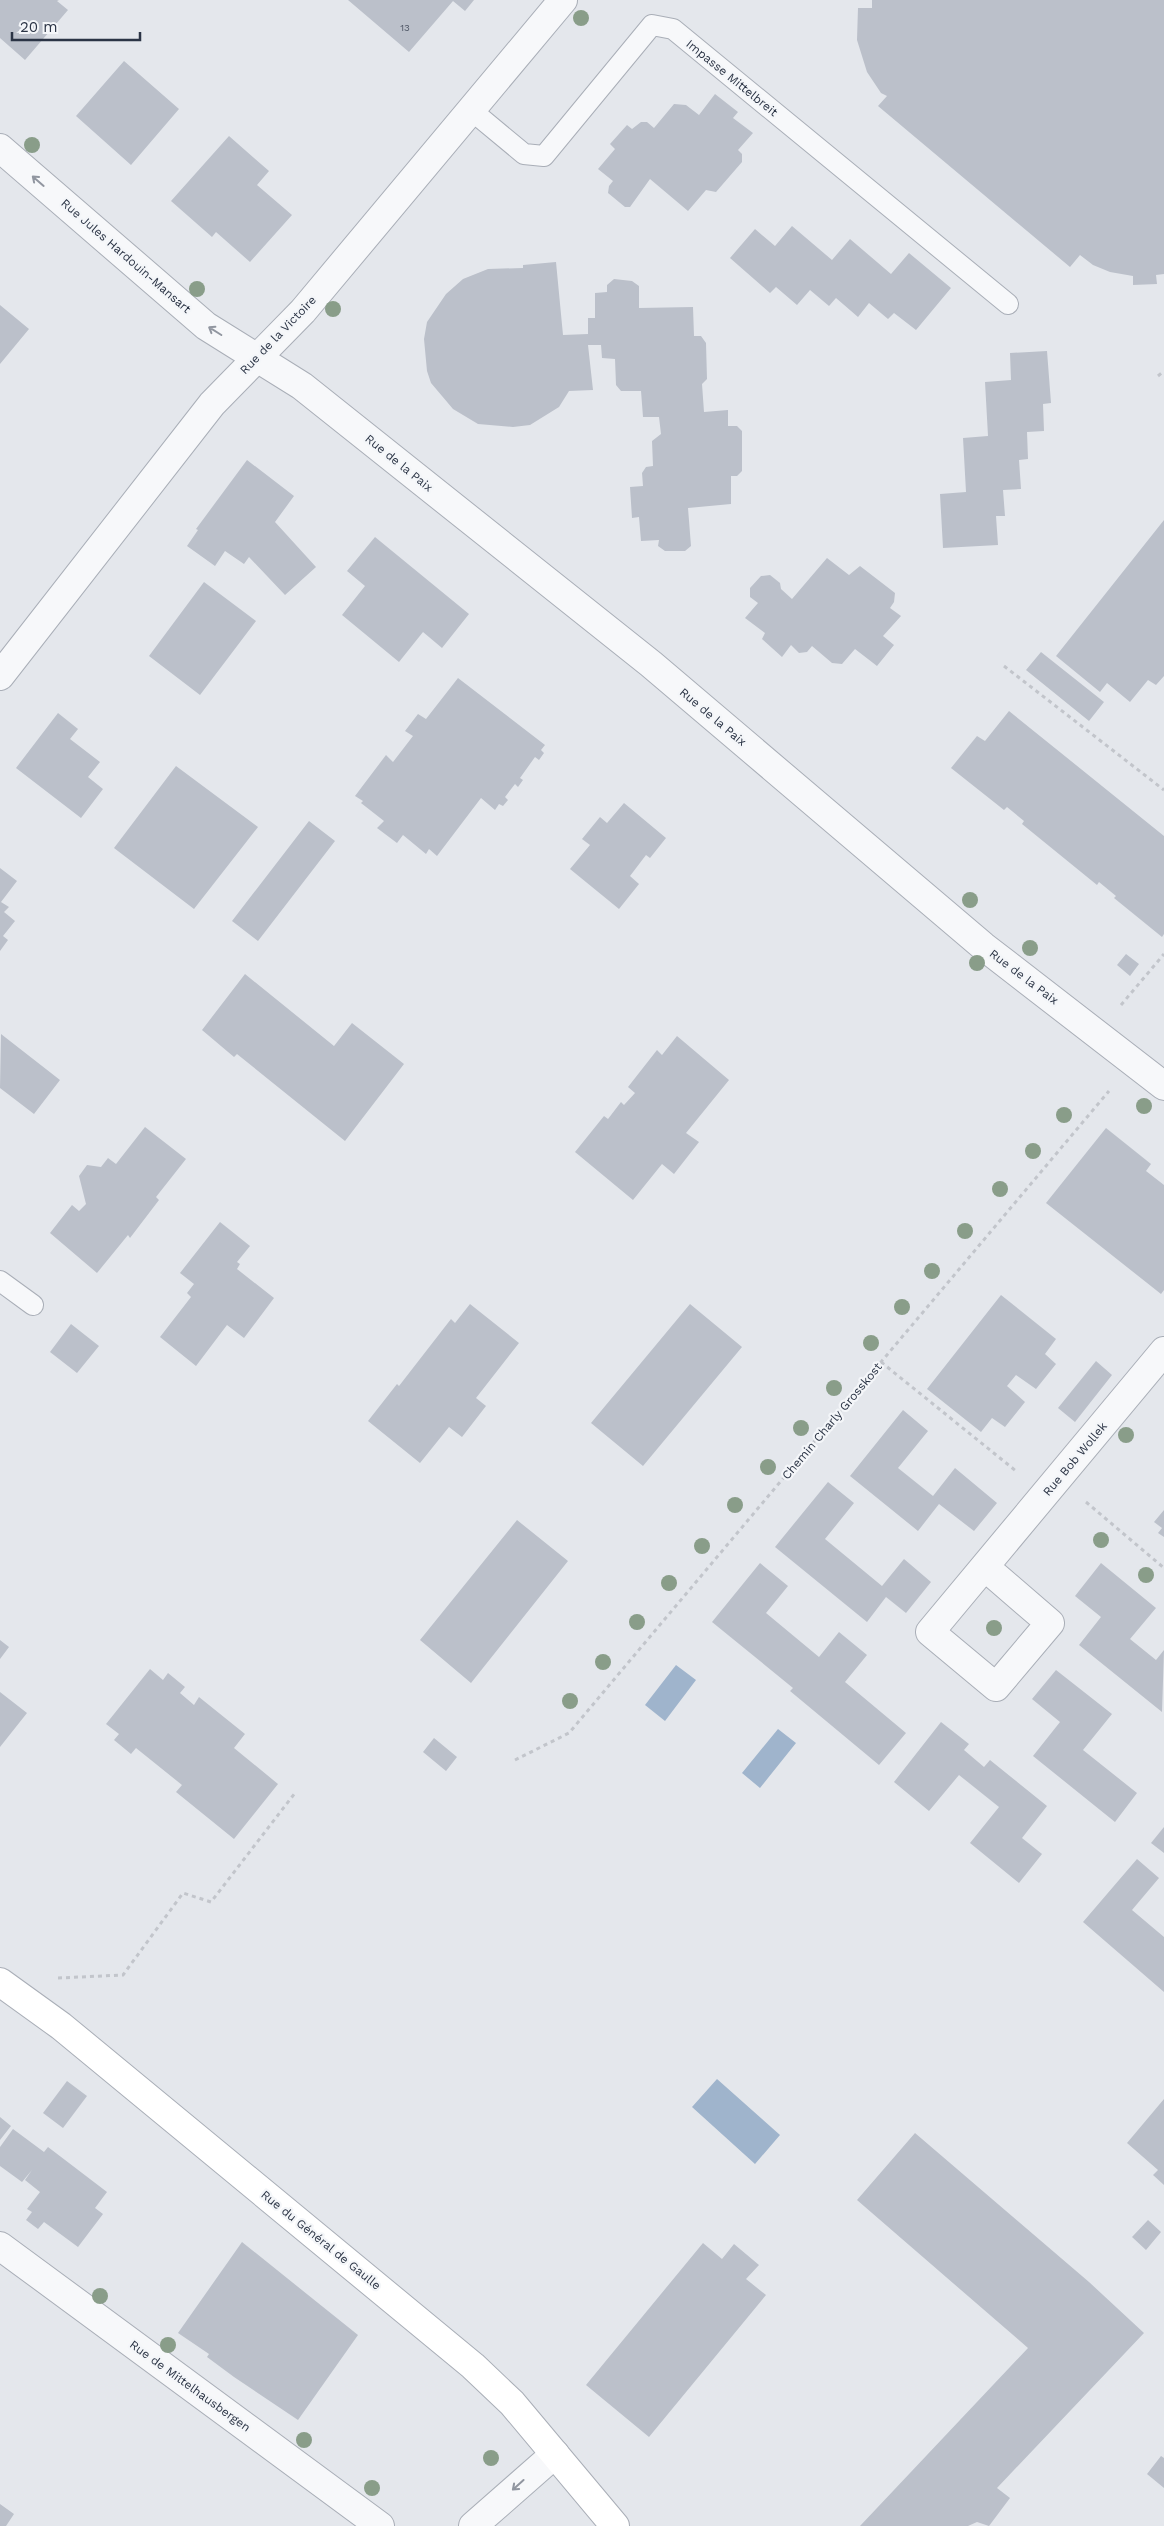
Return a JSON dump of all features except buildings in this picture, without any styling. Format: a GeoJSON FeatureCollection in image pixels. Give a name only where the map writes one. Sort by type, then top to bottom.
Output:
{"type":"FeatureCollection","features":[{"type":"Feature","properties":{"kind":"street","name":"Rue de la Victoire"},"geometry":{"type":"LineString","coordinates":[[0,676],[212,404],[303,311],[563,0]]}},
{"type":"Feature","properties":{"kind":"street","name":"Rue Jules Hardouin-Mansart"},"geometry":{"type":"LineString","coordinates":[[0,148],[206,326],[256,358]]}},
{"type":"Feature","properties":{"kind":"street","name":"Rue de la Paix"},"geometry":{"type":"LineString","coordinates":[[256,358],[302,386],[643,658],[983,946],[1098,1033],[1164,1086]]}},
{"type":"Feature","properties":{"kind":"street","name":"Rue Bob Wollek"},"geometry":{"type":"LineString","coordinates":[[985,1567],[1164,1351]]}},
{"type":"Feature","properties":{"kind":"street","name":"Rue du Général de Gaulle"},"geometry":{"type":"LineString","coordinates":[[0,1982],[61,2026],[473,2366],[512,2403],[615,2526]]}},
{"type":"Feature","properties":{"kind":"street","name":"Rue de Mittelhausbergen"},"geometry":{"type":"LineString","coordinates":[[0,2246],[380,2526]]}},
{"type":"Feature","properties":{"kind":"street"},"geometry":{"type":"LineString","coordinates":[[473,2526],[555,2454]]}},
{"type":"Feature","properties":{"kind":"lane","name":"Impasse Mittelbreit"},"geometry":{"type":"LineString","coordinates":[[471,110],[524,154],[544,156],[652,25],[673,28],[1008,304]]}},
{"type":"Feature","properties":{"kind":"lane"},"geometry":{"type":"LineString","coordinates":[[0,1281],[33,1306]]}},
{"type":"Feature","properties":{"kind":"path"},"geometry":{"type":"LineString","coordinates":[[1158,376],[1164,371]]}},
{"type":"Feature","properties":{"kind":"path"},"geometry":{"type":"LineString","coordinates":[[1004,666],[1164,790]]}},
{"type":"Feature","properties":{"kind":"path"},"geometry":{"type":"LineString","coordinates":[[1098,1033],[1164,954]]}},
{"type":"Feature","properties":{"kind":"path","name":"Chemin Charly Grosskost"},"geometry":{"type":"LineString","coordinates":[[515,1760],[569,1733],[1134,1062]]}},
{"type":"Feature","properties":{"kind":"path"},"geometry":{"type":"LineString","coordinates":[[881,1362],[1031,1483],[1059,1478],[1164,1568]]}},
{"type":"Feature","properties":{"kind":"path"},"geometry":{"type":"LineString","coordinates":[[51,1979],[123,1975],[183,1893],[211,1902],[295,1793]]}},
{"type":"Feature","properties":{"kind":"water"},"geometry":{"type":"Polygon","coordinates":[[[676,1665],[696,1680],[665,1721],[645,1705],[676,1665]]]}},
{"type":"Feature","properties":{"kind":"water"},"geometry":{"type":"Polygon","coordinates":[[[778,1729],[796,1743],[760,1788],[742,1773],[778,1729]]]}},
{"type":"Feature","properties":{"kind":"water"},"geometry":{"type":"Polygon","coordinates":[[[717,2079],[780,2135],[755,2164],[692,2107],[717,2079]]]}}]}
